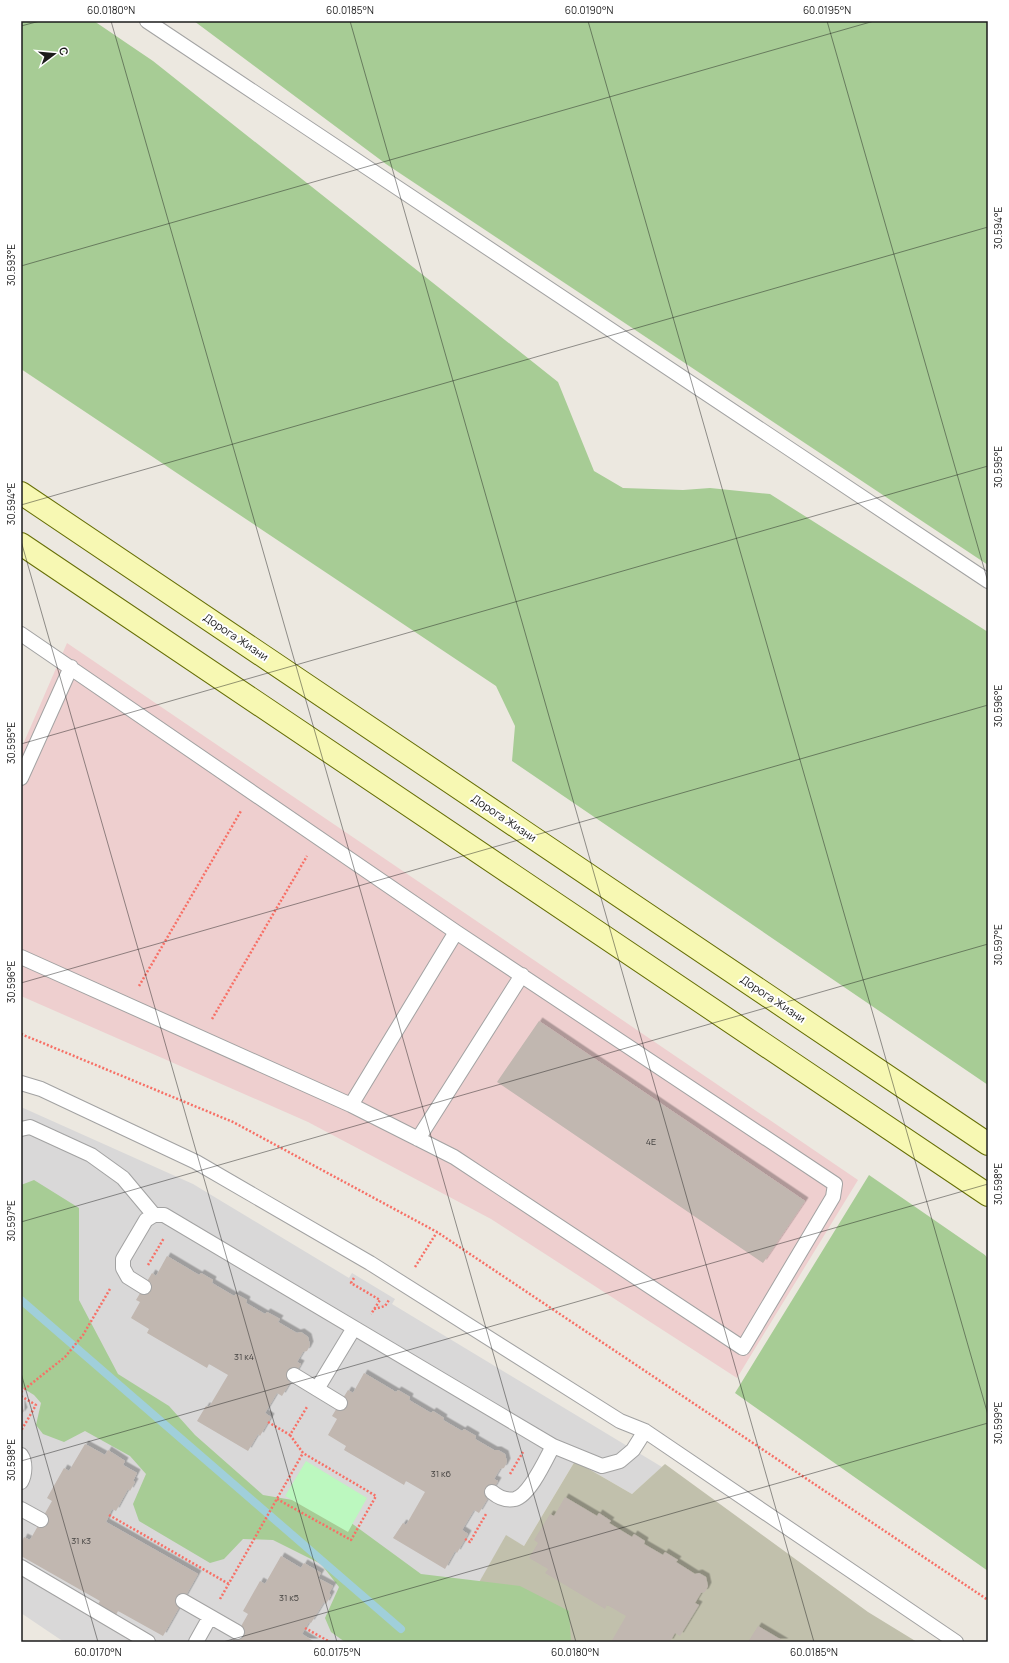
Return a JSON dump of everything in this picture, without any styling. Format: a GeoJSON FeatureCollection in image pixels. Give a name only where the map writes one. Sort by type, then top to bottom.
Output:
{"type":"FeatureCollection","features":[{"type":"Feature","properties":{"kind":"main road","name":"Дорога Жизни"},"geometry":{"type":"LineString","coordinates":[[21,493],[988,1144]]}},
{"type":"Feature","properties":{"kind":"main road"},"geometry":{"type":"LineString","coordinates":[[21,544],[988,1195]]}},
{"type":"Feature","properties":{"kind":"lane"},"geometry":{"type":"LineString","coordinates":[[147,21],[988,581]]}},
{"type":"Feature","properties":{"kind":"lane"},"geometry":{"type":"LineString","coordinates":[[21,634],[456,932],[835,1184],[832,1198],[743,1348],[454,1157],[352,1105],[21,957]]}},
{"type":"Feature","properties":{"kind":"lane"},"geometry":{"type":"LineString","coordinates":[[21,778],[71,667]]}},
{"type":"Feature","properties":{"kind":"lane"},"geometry":{"type":"LineString","coordinates":[[352,1105],[456,932]]}},
{"type":"Feature","properties":{"kind":"lane"},"geometry":{"type":"LineString","coordinates":[[418,1139],[522,975]]}},
{"type":"Feature","properties":{"kind":"lane"},"geometry":{"type":"LineString","coordinates":[[21,1083],[41,1089],[196,1162],[370,1263],[620,1421],[644,1431],[956,1642]]}},
{"type":"Feature","properties":{"kind":"lane"},"geometry":{"type":"LineString","coordinates":[[21,1129],[30,1127],[91,1155],[123,1178],[154,1215]]}},
{"type":"Feature","properties":{"kind":"lane"},"geometry":{"type":"LineString","coordinates":[[141,1285],[128,1277],[123,1268],[123,1258],[146,1220],[154,1215],[164,1215],[553,1446],[602,1466],[620,1461],[633,1450],[644,1431]]}},
{"type":"Feature","properties":{"kind":"lane"},"geometry":{"type":"LineString","coordinates":[[317,1389],[357,1330]]}},
{"type":"Feature","properties":{"kind":"lane"},"geometry":{"type":"LineString","coordinates":[[294,1376],[340,1403]]}},
{"type":"Feature","properties":{"kind":"lane"},"geometry":{"type":"LineString","coordinates":[[492,1492],[502,1499],[515,1499],[526,1493],[553,1446]]}},
{"type":"Feature","properties":{"kind":"lane"},"geometry":{"type":"LineString","coordinates":[[21,1455],[24,1460],[23,1478],[21,1482]]}},
{"type":"Feature","properties":{"kind":"lane"},"geometry":{"type":"LineString","coordinates":[[21,1509],[41,1520]]}},
{"type":"Feature","properties":{"kind":"lane"},"geometry":{"type":"LineString","coordinates":[[21,1567],[148,1642]]}},
{"type":"Feature","properties":{"kind":"lane"},"geometry":{"type":"LineString","coordinates":[[183,1601],[237,1632]]}},
{"type":"Feature","properties":{"kind":"lane"},"geometry":{"type":"LineString","coordinates":[[196,1642],[210,1617]]}},
{"type":"Feature","properties":{"kind":"path"},"geometry":{"type":"LineString","coordinates":[[128,1005],[244,807]]}},
{"type":"Feature","properties":{"kind":"path"},"geometry":{"type":"LineString","coordinates":[[201,1038],[309,852]]}},
{"type":"Feature","properties":{"kind":"path"},"geometry":{"type":"LineString","coordinates":[[21,1034],[233,1122],[437,1232],[988,1600]]}},
{"type":"Feature","properties":{"kind":"path"},"geometry":{"type":"LineString","coordinates":[[141,1285],[174,1221]]}},
{"type":"Feature","properties":{"kind":"path"},"geometry":{"type":"LineString","coordinates":[[405,1284],[437,1232]]}},
{"type":"Feature","properties":{"kind":"path"},"geometry":{"type":"LineString","coordinates":[[21,1392],[65,1357],[83,1335],[123,1268]]}},
{"type":"Feature","properties":{"kind":"path"},"geometry":{"type":"LineString","coordinates":[[357,1330],[380,1300],[351,1283],[354,1278],[360,1282]]}},
{"type":"Feature","properties":{"kind":"path"},"geometry":{"type":"LineString","coordinates":[[384,1296],[393,1302]]}},
{"type":"Feature","properties":{"kind":"path"},"geometry":{"type":"LineString","coordinates":[[374,1309],[385,1306],[390,1299]]}},
{"type":"Feature","properties":{"kind":"path"},"geometry":{"type":"LineString","coordinates":[[290,1435],[317,1389]]}},
{"type":"Feature","properties":{"kind":"path"},"geometry":{"type":"LineString","coordinates":[[21,1396],[36,1405],[21,1431]]}},
{"type":"Feature","properties":{"kind":"path"},"geometry":{"type":"LineString","coordinates":[[268,1422],[290,1435],[303,1453],[376,1496],[351,1540],[277,1498]]}},
{"type":"Feature","properties":{"kind":"path"},"geometry":{"type":"LineString","coordinates":[[210,1617],[303,1453]]}},
{"type":"Feature","properties":{"kind":"path"},"geometry":{"type":"LineString","coordinates":[[109,1515],[229,1584]]}},
{"type":"Feature","properties":{"kind":"path"},"geometry":{"type":"LineString","coordinates":[[305,1628],[330,1642]]}},
{"type":"Feature","properties":{"kind":"shaded area"},"geometry":{"type":"Polygon","coordinates":[[[67,643],[858,1180],[737,1378],[491,1219],[308,1122],[21,996],[21,749],[67,643]]]}},
{"type":"Feature","properties":{"kind":"shaded area"},"geometry":{"type":"Polygon","coordinates":[[[21,1107],[193,1184],[349,1278],[352,1273],[395,1299],[392,1304],[662,1467],[632,1494],[575,1461],[524,1546],[506,1536],[445,1642],[64,1642],[21,1613],[21,1107]]]}},
{"type":"Feature","properties":{"kind":"shaded area"},"geometry":{"type":"Polygon","coordinates":[[[575,1461],[632,1494],[665,1464],[868,1612],[917,1642],[445,1642],[506,1535],[524,1546],[575,1461]]]}},
{"type":"Feature","properties":{"kind":"green space"},"geometry":{"type":"Polygon","coordinates":[[[21,21],[94,21],[153,61],[558,382],[594,471],[623,488],[683,490],[710,488],[770,494],[988,632],[988,1085],[512,761],[515,726],[496,686],[21,369],[21,21]]]}},
{"type":"Feature","properties":{"kind":"green space"},"geometry":{"type":"Polygon","coordinates":[[[194,21],[988,21],[988,565],[386,164],[194,21]]]}},
{"type":"Feature","properties":{"kind":"green space"},"geometry":{"type":"Polygon","coordinates":[[[869,1175],[985,1255],[988,1259],[988,1571],[735,1393],[869,1175]]]}},
{"type":"Feature","properties":{"kind":"green space"},"geometry":{"type":"Polygon","coordinates":[[[34,1180],[79,1208],[79,1300],[118,1374],[169,1406],[195,1435],[263,1495],[328,1506],[421,1574],[520,1586],[569,1611],[571,1642],[345,1642],[331,1632],[325,1618],[339,1587],[321,1564],[273,1540],[243,1539],[224,1559],[210,1563],[139,1521],[133,1504],[146,1474],[130,1456],[85,1431],[64,1442],[43,1434],[36,1425],[41,1403],[34,1395],[21,1387],[21,1185],[34,1180]]]}},
{"type":"Feature","properties":{"kind":"green space"},"geometry":{"type":"Polygon","coordinates":[[[306,1461],[367,1498],[348,1532],[285,1496],[306,1461]]]}},
{"type":"Feature","properties":{"kind":"building"},"geometry":{"type":"Polygon","coordinates":[[[539,1021],[805,1201],[763,1263],[497,1082],[539,1021]]]}},
{"type":"Feature","properties":{"kind":"building"},"geometry":{"type":"Polygon","coordinates":[[[167,1256],[199,1275],[201,1273],[213,1280],[212,1283],[234,1296],[236,1294],[247,1300],[246,1303],[265,1314],[267,1312],[280,1319],[278,1322],[297,1333],[301,1332],[308,1337],[310,1345],[307,1351],[303,1352],[297,1362],[301,1364],[282,1396],[277,1393],[265,1413],[271,1417],[260,1436],[258,1434],[248,1451],[197,1421],[206,1406],[209,1407],[228,1375],[209,1364],[207,1368],[147,1333],[149,1329],[131,1318],[140,1302],[136,1300],[152,1273],[156,1276],[167,1256]]]}},
{"type":"Feature","properties":{"kind":"building"},"geometry":{"type":"Polygon","coordinates":[[[364,1373],[396,1392],[398,1390],[410,1397],[409,1400],[431,1413],[433,1411],[444,1418],[443,1420],[462,1431],[464,1429],[476,1436],[475,1439],[494,1450],[498,1450],[505,1454],[507,1462],[504,1468],[500,1469],[494,1479],[498,1481],[479,1513],[474,1510],[462,1530],[468,1534],[457,1553],[455,1551],[445,1569],[393,1538],[403,1523],[406,1525],[425,1492],[406,1481],[404,1485],[344,1450],[346,1446],[328,1435],[337,1419],[332,1416],[348,1390],[353,1393],[364,1373]]]}},
{"type":"Feature","properties":{"kind":"building"},"geometry":{"type":"Polygon","coordinates":[[[21,1402],[24,1411],[21,1415],[21,1402]]]}},
{"type":"Feature","properties":{"kind":"building"},"geometry":{"type":"Polygon","coordinates":[[[85,1444],[105,1455],[108,1450],[125,1461],[123,1465],[137,1473],[133,1481],[135,1482],[130,1491],[128,1489],[116,1511],[112,1509],[106,1522],[198,1574],[163,1636],[118,1611],[116,1615],[98,1604],[100,1601],[21,1556],[21,1543],[24,1537],[30,1540],[52,1501],[47,1498],[64,1468],[69,1471],[85,1444]]]}},
{"type":"Feature","properties":{"kind":"building"},"geometry":{"type":"Polygon","coordinates":[[[565,1497],[597,1516],[599,1513],[611,1521],[609,1523],[632,1537],[634,1534],[645,1541],[644,1544],[663,1555],[665,1552],[678,1560],[676,1562],[695,1574],[699,1573],[706,1577],[708,1586],[705,1592],[701,1593],[695,1603],[699,1605],[680,1636],[675,1633],[670,1642],[611,1642],[626,1616],[607,1605],[605,1609],[545,1573],[548,1569],[529,1558],[538,1543],[534,1540],[550,1514],[554,1516],[565,1497]]]}},
{"type":"Feature","properties":{"kind":"building"},"geometry":{"type":"Polygon","coordinates":[[[281,1556],[301,1568],[304,1563],[321,1573],[318,1578],[333,1586],[329,1593],[331,1595],[326,1604],[324,1602],[302,1634],[315,1642],[232,1642],[248,1614],[243,1611],[260,1581],[265,1584],[281,1556]]]}},
{"type":"Feature","properties":{"kind":"building"},"geometry":{"type":"Polygon","coordinates":[[[758,1626],[785,1642],[748,1642],[758,1626]]]}},
{"type":"Feature","properties":{"kind":"waterway"},"geometry":{"type":"LineString","coordinates":[[21,1300],[401,1629]]}}]}
